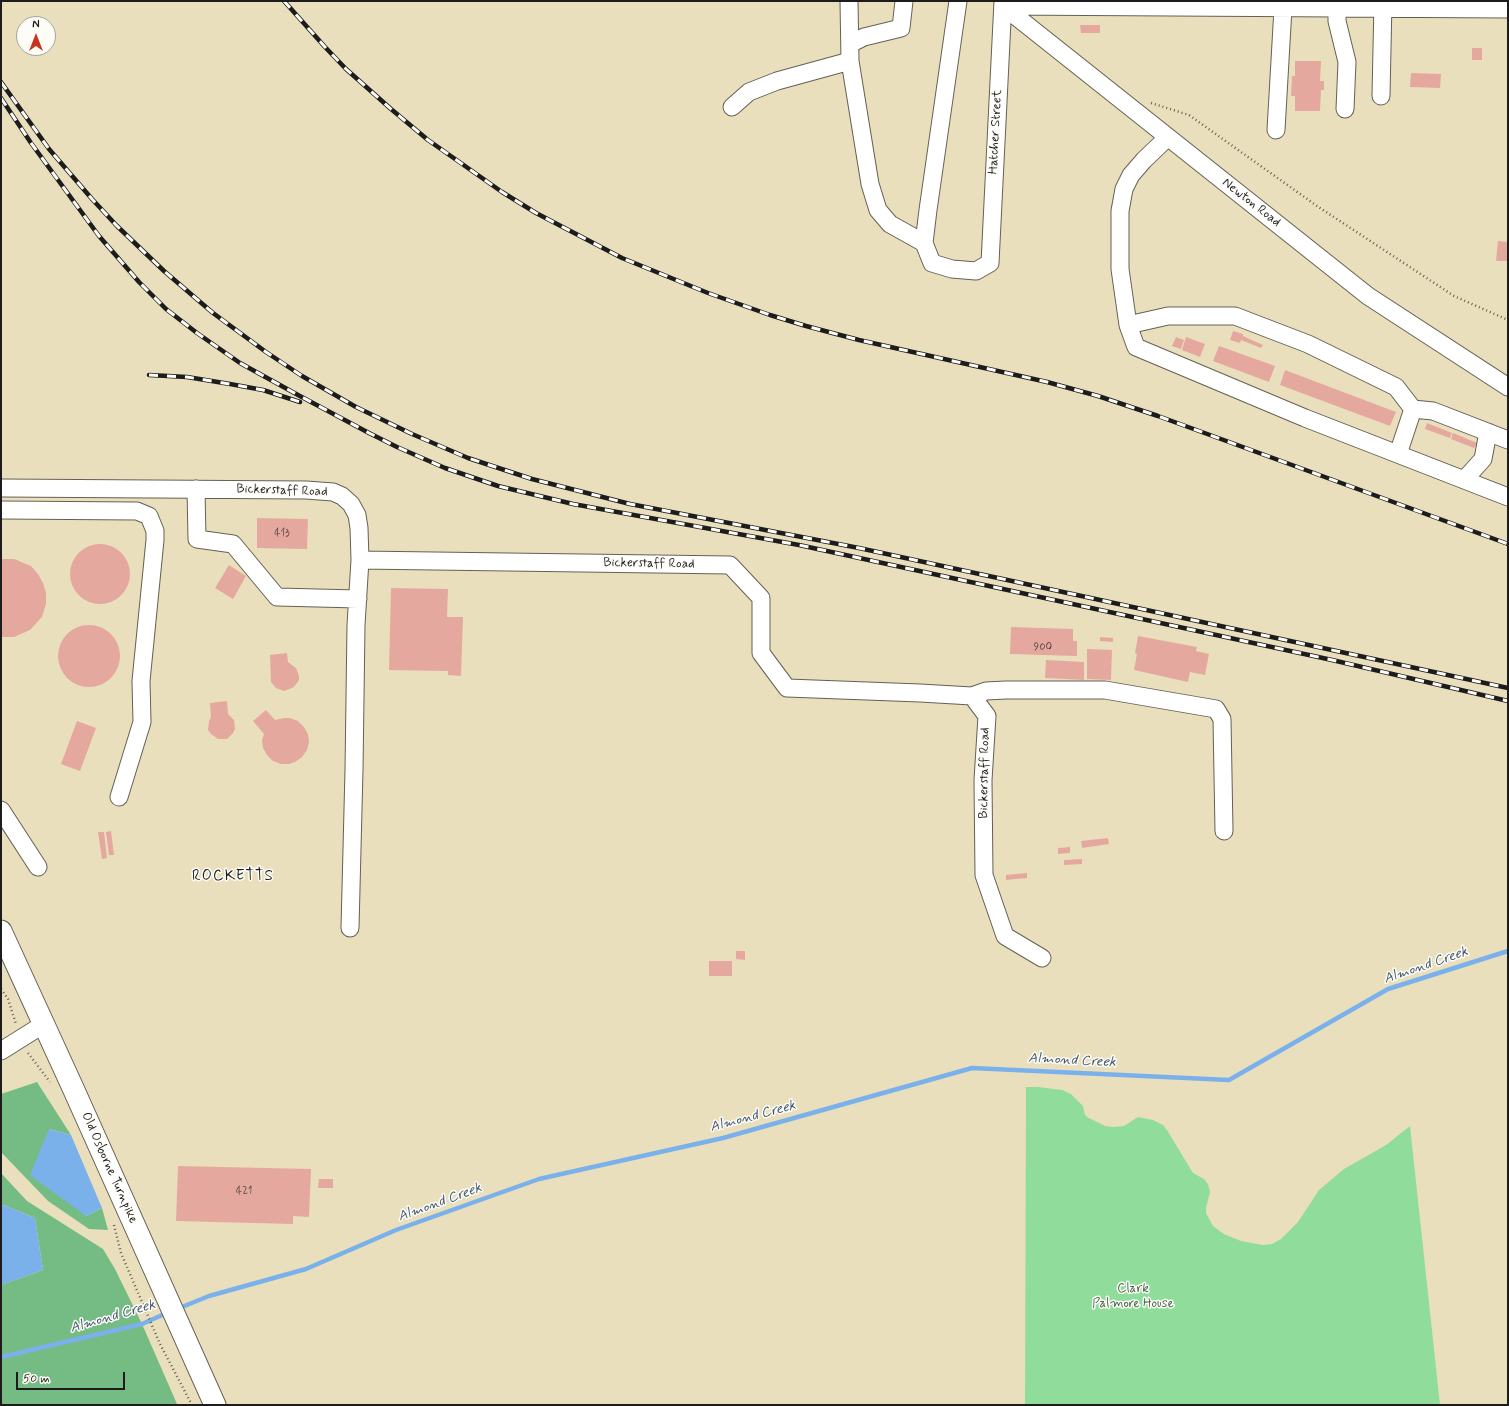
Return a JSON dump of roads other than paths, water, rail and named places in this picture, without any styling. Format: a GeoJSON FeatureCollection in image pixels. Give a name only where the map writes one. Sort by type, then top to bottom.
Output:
{"type":"FeatureCollection","features":[{"type":"Feature","properties":{"kind":"main road","name":"Old Osborne Turnpike"},"geometry":{"type":"LineString","coordinates":[[1,931],[215,1405]]}},
{"type":"Feature","properties":{"kind":"street"},"geometry":{"type":"LineString","coordinates":[[849,1],[850,61],[870,184],[878,210],[890,224],[924,243],[958,1]]}},
{"type":"Feature","properties":{"kind":"street"},"geometry":{"type":"LineString","coordinates":[[850,44],[864,36],[901,28],[904,1]]}},
{"type":"Feature","properties":{"kind":"street"},"geometry":{"type":"LineString","coordinates":[[1003,3],[1283,8],[1337,8],[1383,5],[1508,9]]}},
{"type":"Feature","properties":{"kind":"street","name":"Hatcher Street"},"geometry":{"type":"LineString","coordinates":[[924,243],[932,263],[952,269],[976,271],[990,263],[1003,3]]}},
{"type":"Feature","properties":{"kind":"street","name":"Newton Road"},"geometry":{"type":"LineString","coordinates":[[1003,3],[1168,137],[1368,296],[1508,387]]}},
{"type":"Feature","properties":{"kind":"street"},"geometry":{"type":"LineString","coordinates":[[1380,96],[1383,5]]}},
{"type":"Feature","properties":{"kind":"street"},"geometry":{"type":"LineString","coordinates":[[1276,130],[1283,8]]}},
{"type":"Feature","properties":{"kind":"street"},"geometry":{"type":"LineString","coordinates":[[1337,8],[1337,21],[1347,62],[1345,110]]}},
{"type":"Feature","properties":{"kind":"street"},"geometry":{"type":"LineString","coordinates":[[732,107],[749,92],[777,82],[850,61]]}},
{"type":"Feature","properties":{"kind":"street"},"geometry":{"type":"LineString","coordinates":[[1168,137],[1144,160],[1132,176],[1124,189],[1120,211],[1120,269],[1128,325],[1136,347],[1305,418],[1508,496]]}},
{"type":"Feature","properties":{"kind":"street"},"geometry":{"type":"LineString","coordinates":[[1128,325],[1168,316],[1235,316],[1308,344],[1396,387],[1413,409],[1433,410],[1508,440]]}},
{"type":"Feature","properties":{"kind":"street"},"geometry":{"type":"LineString","coordinates":[[1398,454],[1413,409]]}},
{"type":"Feature","properties":{"kind":"street"},"geometry":{"type":"LineString","coordinates":[[1464,480],[1483,459],[1488,432]]}},
{"type":"Feature","properties":{"kind":"street","name":"Bickerstaff Road"},"geometry":{"type":"LineString","coordinates":[[1,488],[306,490],[332,492],[342,496],[351,504],[357,515],[360,560],[730,565],[761,598],[761,653],[787,688],[972,696],[987,716],[983,780],[984,875],[1005,936],[1042,958]]}},
{"type":"Feature","properties":{"kind":"street"},"geometry":{"type":"LineString","coordinates":[[196,489],[197,539],[233,544],[277,597],[358,599]]}},
{"type":"Feature","properties":{"kind":"street"},"geometry":{"type":"LineString","coordinates":[[1,510],[137,511],[149,516],[154,531],[154,540],[141,681],[142,722],[119,797]]}},
{"type":"Feature","properties":{"kind":"street"},"geometry":{"type":"LineString","coordinates":[[350,928],[356,625],[360,560]]}},
{"type":"Feature","properties":{"kind":"street"},"geometry":{"type":"LineString","coordinates":[[972,696],[986,691],[1006,690],[1105,690],[1216,709],[1222,719],[1224,831]]}},
{"type":"Feature","properties":{"kind":"street"},"geometry":{"type":"LineString","coordinates":[[1,810],[38,867]]}},
{"type":"Feature","properties":{"kind":"street"},"geometry":{"type":"LineString","coordinates":[[1,1051],[44,1024]]}},
{"type":"Feature","properties":{"kind":"water"},"geometry":{"type":"Polygon","coordinates":[[[49,1129],[71,1135],[102,1208],[86,1216],[30,1175],[49,1129]]]}},
{"type":"Feature","properties":{"kind":"water"},"geometry":{"type":"Polygon","coordinates":[[[1,1204],[35,1218],[43,1270],[1,1285],[1,1204]]]}},
{"type":"Feature","properties":{"kind":"waterway","name":"Almond Creek"},"geometry":{"type":"LineString","coordinates":[[177,1309],[209,1296],[306,1269],[396,1230],[539,1179],[723,1138],[972,1068],[1229,1080],[1388,989],[1508,951]]}},
{"type":"Feature","properties":{"kind":"waterway","name":"Almond Creek"},"geometry":{"type":"LineString","coordinates":[[1,1357],[142,1324],[169,1312]]}},
{"type":"Feature","properties":{"kind":"railway"},"geometry":{"type":"LineString","coordinates":[[284,1],[346,69],[428,140],[502,192],[536,213],[622,258],[708,293],[806,326],[859,340],[1047,382],[1098,396],[1158,416],[1508,544]]}},
{"type":"Feature","properties":{"kind":"railway"},"geometry":{"type":"LineString","coordinates":[[1,82],[49,149],[92,199],[117,226],[164,271],[213,313],[266,352],[302,376],[356,407],[412,434],[468,458],[532,479],[630,504],[859,548],[1508,688]]}},
{"type":"Feature","properties":{"kind":"railway"},"geometry":{"type":"LineString","coordinates":[[1,98],[31,143],[99,236],[139,282],[166,309],[240,363],[369,433],[445,468],[498,486],[573,504],[799,545],[1332,660],[1508,701]]}},
{"type":"Feature","properties":{"kind":"railway"},"geometry":{"type":"LineString","coordinates":[[149,375],[187,377],[230,384],[263,390],[300,402]]}},
{"type":"Feature","properties":{"kind":"district","name":"ROCKETTS"},"geometry":{"type":"Point","coordinates":[233,877]}},
{"type":"Feature","properties":{"kind":"park label","name":"Clark Palmore House"},"geometry":{"type":"Point","coordinates":[1133,1296]}}]}
